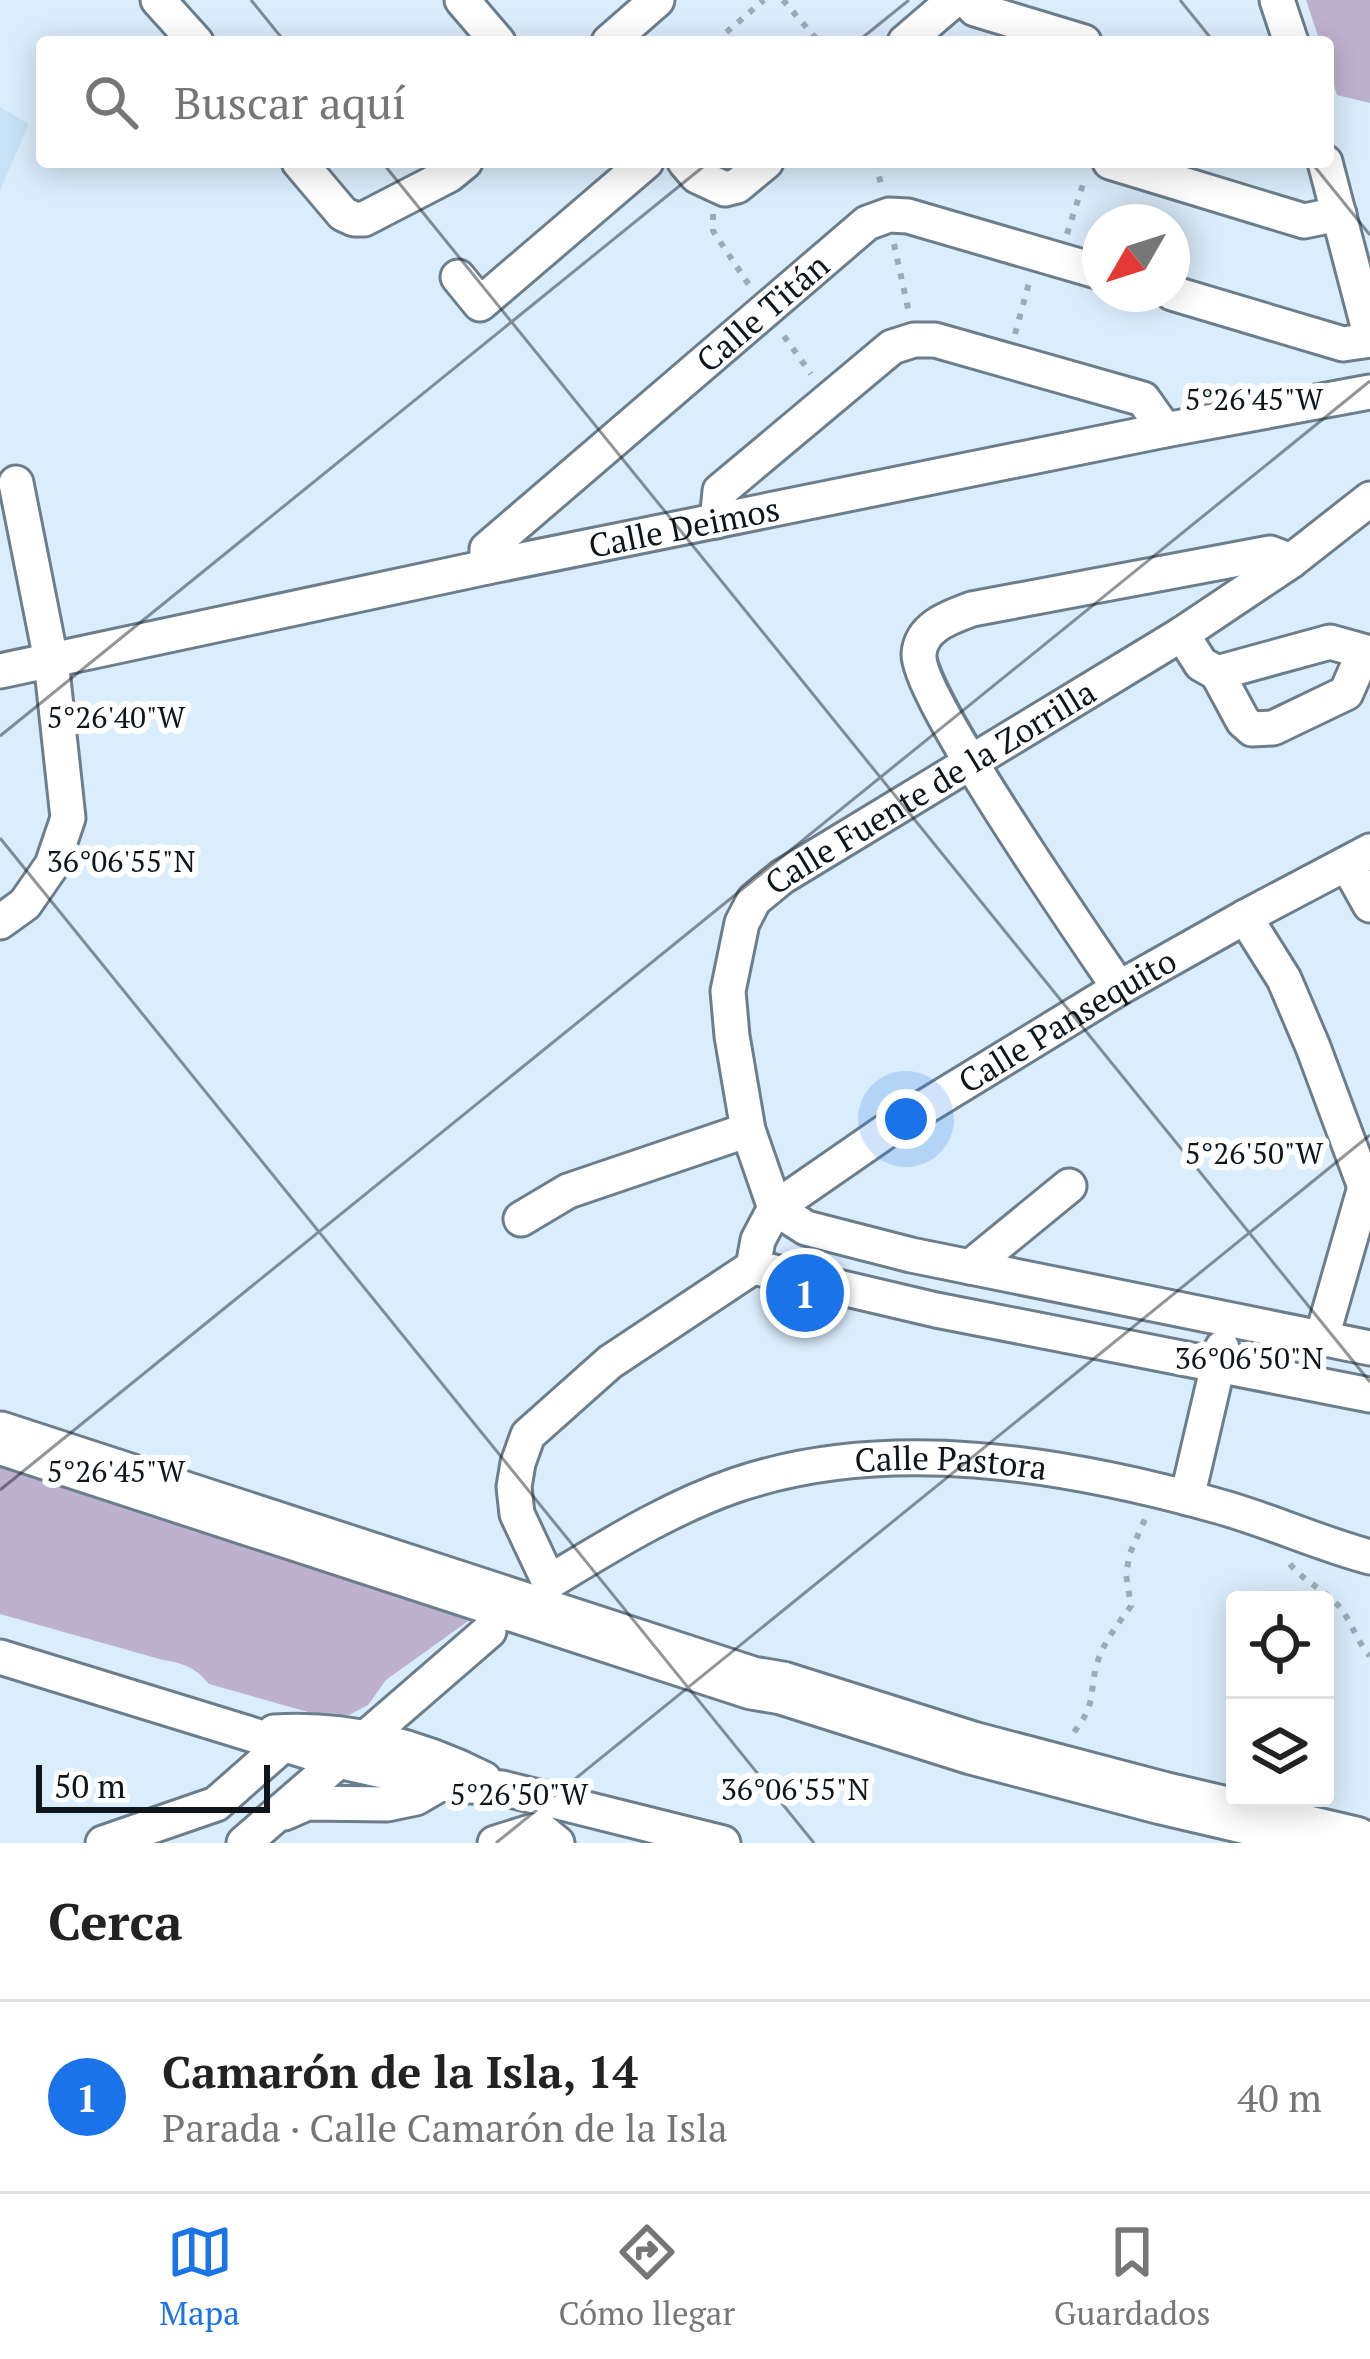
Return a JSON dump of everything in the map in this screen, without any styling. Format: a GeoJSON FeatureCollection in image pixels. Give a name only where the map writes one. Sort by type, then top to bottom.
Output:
{"type":"FeatureCollection","features":[{"type":"Feature","properties":{"kind":"highway"},"geometry":{"type":"LineString","coordinates":[[0,1438],[752,1683],[782,1688],[972,1748],[1354,1843]]}},
{"type":"Feature","properties":{"kind":"highway"},"geometry":{"type":"LineString","coordinates":[[752,1683],[774,1699],[1216,1843]]}},
{"type":"Feature","properties":{"kind":"street"},"geometry":{"type":"LineString","coordinates":[[158,0],[191,36]]}},
{"type":"Feature","properties":{"kind":"street"},"geometry":{"type":"LineString","coordinates":[[462,0],[493,36]]}},
{"type":"Feature","properties":{"kind":"street"},"geometry":{"type":"LineString","coordinates":[[616,36],[657,0]]}},
{"type":"Feature","properties":{"kind":"street"},"geometry":{"type":"LineString","coordinates":[[912,36],[954,0]]}},
{"type":"Feature","properties":{"kind":"street"},"geometry":{"type":"LineString","coordinates":[[968,0],[975,9],[1064,36]]}},
{"type":"Feature","properties":{"kind":"street"},"geometry":{"type":"LineString","coordinates":[[1277,0],[1289,36]]}},
{"type":"Feature","properties":{"kind":"street"},"geometry":{"type":"LineString","coordinates":[[303,168],[343,214],[354,219],[374,215],[458,168]]}},
{"type":"Feature","properties":{"kind":"street"},"geometry":{"type":"LineString","coordinates":[[458,277],[480,304],[639,168]]}},
{"type":"Feature","properties":{"kind":"street"},"geometry":{"type":"LineString","coordinates":[[690,168],[697,176],[746,172]]}},
{"type":"Feature","properties":{"kind":"street"},"geometry":{"type":"LineString","coordinates":[[1130,168],[1304,221],[1339,214]]}},
{"type":"Feature","properties":{"kind":"street"},"geometry":{"type":"LineString","coordinates":[[1190,298],[1343,344],[1370,337],[1327,168]]}},
{"type":"Feature","properties":{"kind":"street"},"geometry":{"type":"LineString","coordinates":[[889,215],[908,215],[1082,267]]}},
{"type":"Feature","properties":{"kind":"street","name":"Calle Titán"},"geometry":{"type":"LineString","coordinates":[[487,567],[488,549],[867,223],[889,215]]}},
{"type":"Feature","properties":{"kind":"street"},"geometry":{"type":"LineString","coordinates":[[717,521],[720,491],[892,347],[914,340],[934,340],[1143,399],[1166,430]]}},
{"type":"Feature","properties":{"kind":"street","name":"Calle Deimos"},"geometry":{"type":"LineString","coordinates":[[0,671],[487,567],[1370,392]]}},
{"type":"Feature","properties":{"kind":"street"},"geometry":{"type":"LineString","coordinates":[[0,922],[26,904],[52,866],[68,818],[51,660],[16,483]]}},
{"type":"Feature","properties":{"kind":"street","name":"Calle Fuente de la Zorrilla"},"geometry":{"type":"LineString","coordinates":[[776,1208],[748,1130],[728,991],[742,923],[754,899],[782,877],[1182,634],[1292,561],[1370,499]]}},
{"type":"Feature","properties":{"kind":"street"},"geometry":{"type":"LineString","coordinates":[[1118,988],[972,762],[920,668],[919,654],[927,632],[972,609],[1270,553],[1292,561]]}},
{"type":"Feature","properties":{"kind":"street"},"geometry":{"type":"LineString","coordinates":[[1182,634],[1201,664],[1217,673],[1252,729],[1273,728],[1346,693],[1367,652],[1330,641],[1217,673]]}},
{"type":"Feature","properties":{"kind":"street"},"geometry":{"type":"LineString","coordinates":[[1358,858],[1370,905]]}},
{"type":"Feature","properties":{"kind":"street","name":"Calle Pansequito"},"geometry":{"type":"LineString","coordinates":[[776,1208],[892,1127],[1118,988],[1358,858]]}},
{"type":"Feature","properties":{"kind":"street"},"geometry":{"type":"LineString","coordinates":[[1245,917],[1284,979],[1367,1185],[1322,1337]]}},
{"type":"Feature","properties":{"kind":"street"},"geometry":{"type":"LineString","coordinates":[[521,1220],[568,1191],[748,1130]]}},
{"type":"Feature","properties":{"kind":"street"},"geometry":{"type":"LineString","coordinates":[[970,1267],[1069,1186]]}},
{"type":"Feature","properties":{"kind":"street"},"geometry":{"type":"LineString","coordinates":[[1370,1348],[970,1267],[806,1228],[776,1208],[758,1240],[753,1268],[936,1310],[1370,1395]]}},
{"type":"Feature","properties":{"kind":"street","name":"Calle Pastora"},"geometry":{"type":"LineString","coordinates":[[753,1268],[610,1362],[528,1435],[514,1487],[517,1514],[549,1582],[689,1503],[779,1472],[886,1459],[1002,1462],[1092,1474],[1270,1523],[1370,1557]]}},
{"type":"Feature","properties":{"kind":"street"},"geometry":{"type":"LineString","coordinates":[[1186,1498],[1228,1319]]}},
{"type":"Feature","properties":{"kind":"street"},"geometry":{"type":"LineString","coordinates":[[244,1843],[489,1631]]}},
{"type":"Feature","properties":{"kind":"street"},"geometry":{"type":"LineString","coordinates":[[0,1657],[338,1761],[443,1772],[723,1843]]}},
{"type":"Feature","properties":{"kind":"street"},"geometry":{"type":"LineString","coordinates":[[430,1682],[423,1720],[443,1772]]}},
{"type":"Feature","properties":{"kind":"street"},"geometry":{"type":"LineString","coordinates":[[248,1734],[300,1730],[365,1738],[412,1749],[443,1772]]}},
{"type":"Feature","properties":{"kind":"street"},"geometry":{"type":"LineString","coordinates":[[103,1843],[216,1804],[283,1745]]}},
{"type":"Feature","properties":{"kind":"street"},"geometry":{"type":"LineString","coordinates":[[272,1819],[307,1803],[387,1804],[416,1798],[443,1772]]}},
{"type":"Feature","properties":{"kind":"street"},"geometry":{"type":"LineString","coordinates":[[502,1788],[495,1843],[540,1828],[556,1843]]}},
{"type":"Feature","properties":{"kind":"street"},"geometry":{"type":"LineString","coordinates":[[576,1843],[589,1810]]}},
{"type":"Feature","properties":{"kind":"path"},"geometry":{"type":"LineString","coordinates":[[722,36],[764,0]]}},
{"type":"Feature","properties":{"kind":"path"},"geometry":{"type":"LineString","coordinates":[[782,0],[814,36]]}},
{"type":"Feature","properties":{"kind":"path"},"geometry":{"type":"LineString","coordinates":[[877,168],[914,340]]}},
{"type":"Feature","properties":{"kind":"path"},"geometry":{"type":"LineString","coordinates":[[1009,361],[1087,168]]}},
{"type":"Feature","properties":{"kind":"path"},"geometry":{"type":"LineString","coordinates":[[746,172],[712,216],[713,231],[829,399]]}},
{"type":"Feature","properties":{"kind":"path"},"geometry":{"type":"LineString","coordinates":[[1046,1767],[1086,1716],[1106,1641],[1131,1606],[1126,1574],[1142,1522],[1155,1506],[1186,1498]]}},
{"type":"Feature","properties":{"kind":"path"},"geometry":{"type":"LineString","coordinates":[[1270,1523],[1284,1557],[1299,1576],[1341,1608],[1370,1656]]}},
{"type":"Feature","properties":{"kind":"shaded area"},"geometry":{"type":"Polygon","coordinates":[[[1306,0],[1370,0],[1370,103],[1337,95],[1334,36],[1318,36],[1306,0]]]}},
{"type":"Feature","properties":{"kind":"shaded area"},"geometry":{"type":"Polygon","coordinates":[[[0,107],[29,124],[0,190],[0,107]]]}},
{"type":"Feature","properties":{"kind":"shaded area"},"geometry":{"type":"Polygon","coordinates":[[[0,1465],[471,1619],[386,1680],[368,1705],[349,1715],[322,1716],[209,1684],[183,1665],[0,1614],[0,1465]]]}},
{"type":"Feature","properties":{"kind":"place","name":"Camarón de la Isla, 14"},"geometry":{"type":"Point","coordinates":[805,1293]}}]}
